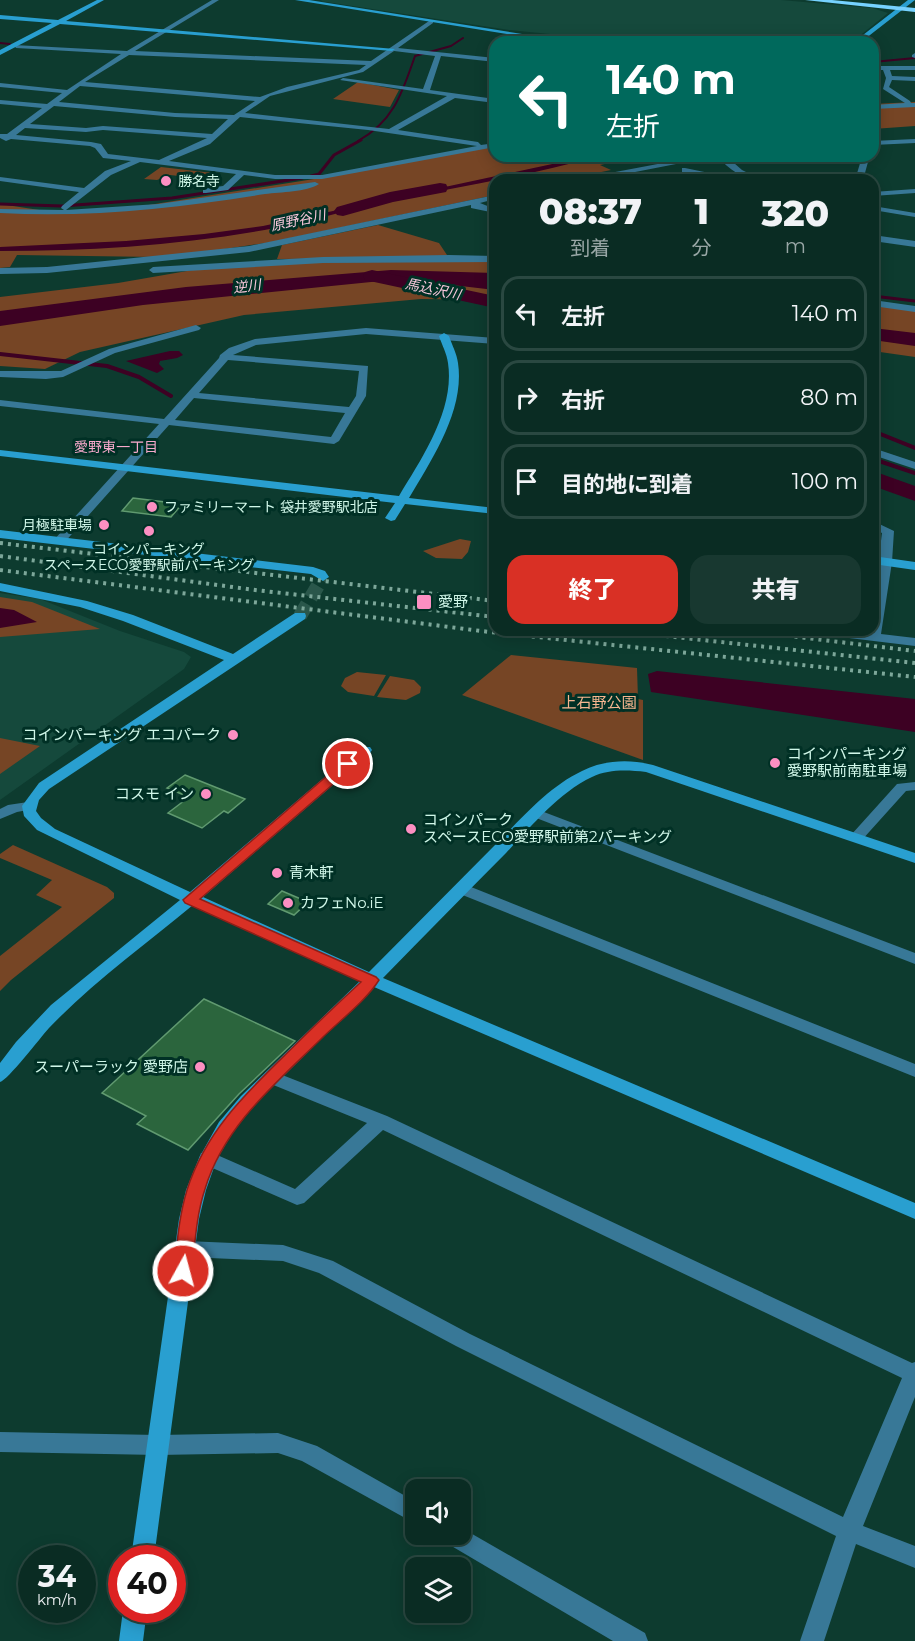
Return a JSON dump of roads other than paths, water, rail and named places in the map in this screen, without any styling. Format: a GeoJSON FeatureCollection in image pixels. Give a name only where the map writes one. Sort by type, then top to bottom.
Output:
{"type":"FeatureCollection","features":[{"type":"Feature","properties":{"kind":"highway"},"geometry":{"type":"LineString","coordinates":[[809,0],[906,4]]}},
{"type":"Feature","properties":{"kind":"highway"},"geometry":{"type":"LineString","coordinates":[[851,0],[906,4],[915,8]]}},
{"type":"Feature","properties":{"kind":"street"},"geometry":{"type":"LineString","coordinates":[[0,53],[101,0]]}},
{"type":"Feature","properties":{"kind":"street"},"geometry":{"type":"LineString","coordinates":[[0,143],[4,136],[24,126],[80,84],[216,0]]}},
{"type":"Feature","properties":{"kind":"street"},"geometry":{"type":"LineString","coordinates":[[297,0],[522,36]]}},
{"type":"Feature","properties":{"kind":"street"},"geometry":{"type":"LineString","coordinates":[[866,36],[906,4]]}},
{"type":"Feature","properties":{"kind":"street"},"geometry":{"type":"LineString","coordinates":[[0,17],[392,49],[489,59]]}},
{"type":"Feature","properties":{"kind":"street"},"geometry":{"type":"LineString","coordinates":[[159,163],[207,142],[260,99],[289,87],[354,74],[431,22]]}},
{"type":"Feature","properties":{"kind":"street"},"geometry":{"type":"LineString","coordinates":[[16,46],[372,63]]}},
{"type":"Feature","properties":{"kind":"street"},"geometry":{"type":"LineString","coordinates":[[426,91],[439,54]]}},
{"type":"Feature","properties":{"kind":"street"},"geometry":{"type":"LineString","coordinates":[[484,59],[489,56]]}},
{"type":"Feature","properties":{"kind":"street"},"geometry":{"type":"LineString","coordinates":[[879,68],[915,68]]}},
{"type":"Feature","properties":{"kind":"street"},"geometry":{"type":"LineString","coordinates":[[886,68],[889,78],[885,88],[913,103]]}},
{"type":"Feature","properties":{"kind":"street"},"geometry":{"type":"LineString","coordinates":[[889,78],[915,79]]}},
{"type":"Feature","properties":{"kind":"street"},"geometry":{"type":"LineString","coordinates":[[334,79],[489,100]]}},
{"type":"Feature","properties":{"kind":"street"},"geometry":{"type":"LineString","coordinates":[[80,84],[260,99]]}},
{"type":"Feature","properties":{"kind":"street"},"geometry":{"type":"LineString","coordinates":[[0,85],[70,92]]}},
{"type":"Feature","properties":{"kind":"street"},"geometry":{"type":"LineString","coordinates":[[391,131],[455,95]]}},
{"type":"Feature","properties":{"kind":"street"},"geometry":{"type":"LineString","coordinates":[[0,102],[175,115],[238,116],[391,131],[489,145]]}},
{"type":"Feature","properties":{"kind":"street"},"geometry":{"type":"LineString","coordinates":[[879,106],[913,103]]}},
{"type":"Feature","properties":{"kind":"street"},"geometry":{"type":"LineString","coordinates":[[24,126],[86,130],[103,128],[213,136]]}},
{"type":"Feature","properties":{"kind":"street"},"geometry":{"type":"LineString","coordinates":[[4,136],[91,144],[98,146],[106,156],[275,177],[322,177],[489,146]]}},
{"type":"Feature","properties":{"kind":"street"},"geometry":{"type":"LineString","coordinates":[[879,143],[915,141]]}},
{"type":"Feature","properties":{"kind":"street"},"geometry":{"type":"LineString","coordinates":[[1,211],[59,213],[114,210],[269,192],[489,146]]}},
{"type":"Feature","properties":{"kind":"street"},"geometry":{"type":"LineString","coordinates":[[65,208],[108,173],[139,161]]}},
{"type":"Feature","properties":{"kind":"street"},"geometry":{"type":"LineString","coordinates":[[606,174],[674,162]]}},
{"type":"Feature","properties":{"kind":"street"},"geometry":{"type":"LineString","coordinates":[[728,162],[745,174]]}},
{"type":"Feature","properties":{"kind":"street"},"geometry":{"type":"LineString","coordinates":[[861,174],[864,162]]}},
{"type":"Feature","properties":{"kind":"street"},"geometry":{"type":"LineString","coordinates":[[624,174],[634,168]]}},
{"type":"Feature","properties":{"kind":"street"},"geometry":{"type":"LineString","coordinates":[[685,170],[700,174]]}},
{"type":"Feature","properties":{"kind":"street"},"geometry":{"type":"LineString","coordinates":[[728,174],[738,171]]}},
{"type":"Feature","properties":{"kind":"street"},"geometry":{"type":"LineString","coordinates":[[141,208],[194,197],[191,194],[225,188],[242,173]]}},
{"type":"Feature","properties":{"kind":"street"},"geometry":{"type":"LineString","coordinates":[[0,179],[86,191]]}},
{"type":"Feature","properties":{"kind":"street"},"geometry":{"type":"LineString","coordinates":[[879,194],[915,191]]}},
{"type":"Feature","properties":{"kind":"street"},"geometry":{"type":"LineString","coordinates":[[47,270],[249,249],[489,200]]}},
{"type":"Feature","properties":{"kind":"street"},"geometry":{"type":"LineString","coordinates":[[489,201],[474,206],[489,210]]}},
{"type":"Feature","properties":{"kind":"street"},"geometry":{"type":"LineString","coordinates":[[1,211],[65,208],[114,210]]}},
{"type":"Feature","properties":{"kind":"street"},"geometry":{"type":"LineString","coordinates":[[879,209],[915,214]]}},
{"type":"Feature","properties":{"kind":"street"},"geometry":{"type":"LineString","coordinates":[[879,239],[915,244]]}},
{"type":"Feature","properties":{"kind":"street"},"geometry":{"type":"LineString","coordinates":[[0,271],[143,270],[380,258],[489,260]]}},
{"type":"Feature","properties":{"kind":"street"},"geometry":{"type":"LineString","coordinates":[[879,295],[915,299]]}},
{"type":"Feature","properties":{"kind":"street"},"geometry":{"type":"LineString","coordinates":[[879,304],[915,309]]}},
{"type":"Feature","properties":{"kind":"street"},"geometry":{"type":"LineString","coordinates":[[0,374],[46,376],[63,374],[112,351],[196,328]]}},
{"type":"Feature","properties":{"kind":"street"},"geometry":{"type":"LineString","coordinates":[[59,541],[223,357],[232,350],[255,342],[366,331],[489,340]]}},
{"type":"Feature","properties":{"kind":"street"},"geometry":{"type":"LineString","coordinates":[[391,518],[442,427],[451,401],[453,362],[444,336]]}},
{"type":"Feature","properties":{"kind":"street"},"geometry":{"type":"LineString","coordinates":[[0,403],[334,441],[361,396],[364,368],[223,357]]}},
{"type":"Feature","properties":{"kind":"street"},"geometry":{"type":"LineString","coordinates":[[190,395],[353,411]]}},
{"type":"Feature","properties":{"kind":"street"},"geometry":{"type":"LineString","coordinates":[[0,453],[489,511]]}},
{"type":"Feature","properties":{"kind":"street"},"geometry":{"type":"LineString","coordinates":[[879,453],[915,466]]}},
{"type":"Feature","properties":{"kind":"street"},"geometry":{"type":"LineString","coordinates":[[879,527],[888,531],[879,561],[915,566]]}},
{"type":"Feature","properties":{"kind":"street"},"geometry":{"type":"LineString","coordinates":[[0,534],[313,571],[323,577]]}},
{"type":"Feature","properties":{"kind":"street"},"geometry":{"type":"LineString","coordinates":[[0,587],[83,604],[128,618],[233,659]]}},
{"type":"Feature","properties":{"kind":"street"},"geometry":{"type":"LineString","coordinates":[[300,616],[44,786],[30,797],[27,806],[32,820],[50,832],[190,900],[371,980],[915,1211]]}},
{"type":"Feature","properties":{"kind":"street"},"geometry":{"type":"LineString","coordinates":[[866,636],[915,642]]}},
{"type":"Feature","properties":{"kind":"street"},"geometry":{"type":"LineString","coordinates":[[0,1076],[22,1046],[57,1010],[365,750]]}},
{"type":"Feature","properties":{"kind":"street"},"geometry":{"type":"LineString","coordinates":[[144,1545],[186,1249],[196,1190],[208,1158],[226,1127],[247,1101],[371,980],[536,813],[575,779],[604,768],[626,765],[671,774],[915,858]]}},
{"type":"Feature","properties":{"kind":"street"},"geometry":{"type":"LineString","coordinates":[[856,838],[902,787],[915,786]]}},
{"type":"Feature","properties":{"kind":"street"},"geometry":{"type":"LineString","coordinates":[[0,815],[13,808],[27,806]]}},
{"type":"Feature","properties":{"kind":"street"},"geometry":{"type":"LineString","coordinates":[[536,813],[915,959]]}},
{"type":"Feature","properties":{"kind":"street"},"geometry":{"type":"LineString","coordinates":[[461,888],[915,1071]]}},
{"type":"Feature","properties":{"kind":"street"},"geometry":{"type":"LineString","coordinates":[[272,1077],[381,1120],[915,1373],[849,1531],[812,1641]]}},
{"type":"Feature","properties":{"kind":"street"},"geometry":{"type":"LineString","coordinates":[[208,1158],[297,1198],[381,1120]]}},
{"type":"Feature","properties":{"kind":"street"},"geometry":{"type":"LineString","coordinates":[[186,1249],[282,1253],[326,1267],[463,1340],[849,1531],[915,1557]]}},
{"type":"Feature","properties":{"kind":"street"},"geometry":{"type":"LineString","coordinates":[[0,1442],[158,1445],[278,1443],[309,1453],[405,1508]]}},
{"type":"Feature","properties":{"kind":"street"},"geometry":{"type":"LineString","coordinates":[[470,1545],[636,1641]]}},
{"type":"Feature","properties":{"kind":"street"},"geometry":{"type":"LineString","coordinates":[[131,1641],[133,1623]]}},
{"type":"Feature","properties":{"kind":"water"},"geometry":{"type":"Polygon","coordinates":[[[576,162],[525,174],[506,174],[557,163],[576,162]]]}},
{"type":"Feature","properties":{"kind":"water"},"geometry":{"type":"Polygon","coordinates":[[[489,178],[489,181],[241,234],[138,246],[0,251],[0,247],[126,241],[263,226],[489,178]]]}},
{"type":"Feature","properties":{"kind":"water","name":"逆川"},"geometry":{"type":"Polygon","coordinates":[[[391,270],[489,273],[489,289],[401,279],[143,305],[0,326],[0,311],[186,287],[391,270]]]}},
{"type":"Feature","properties":{"kind":"water"},"geometry":{"type":"Polygon","coordinates":[[[879,329],[915,333],[915,346],[879,341],[879,329]]]}},
{"type":"Feature","properties":{"kind":"water"},"geometry":{"type":"Polygon","coordinates":[[[179,351],[183,355],[160,361],[159,364],[164,369],[157,373],[126,361],[179,351]]]}},
{"type":"Feature","properties":{"kind":"water"},"geometry":{"type":"Polygon","coordinates":[[[0,608],[14,610],[37,622],[0,628],[0,608]]]}},
{"type":"Feature","properties":{"kind":"water"},"geometry":{"type":"Polygon","coordinates":[[[657,671],[915,699],[915,732],[651,692],[648,674],[657,671]]]}},
{"type":"Feature","properties":{"kind":"waterway"},"geometry":{"type":"LineString","coordinates":[[358,141],[380,124],[395,105],[415,56],[451,46],[463,38]]}},
{"type":"Feature","properties":{"kind":"waterway"},"geometry":{"type":"LineString","coordinates":[[0,43],[10,44]]}},
{"type":"Feature","properties":{"kind":"waterway"},"geometry":{"type":"LineString","coordinates":[[879,61],[915,58]]}},
{"type":"Feature","properties":{"kind":"waterway"},"geometry":{"type":"LineString","coordinates":[[311,176],[319,174],[334,155],[361,140]]}},
{"type":"Feature","properties":{"kind":"waterway"},"geometry":{"type":"LineString","coordinates":[[0,204],[62,206],[172,198],[302,178]]}},
{"type":"Feature","properties":{"kind":"waterway","name":"原野谷川"},"geometry":{"type":"LineString","coordinates":[[343,211],[390,197],[440,188]]}},
{"type":"Feature","properties":{"kind":"waterway","name":"馬込沢川"},"geometry":{"type":"LineString","coordinates":[[372,276],[489,301]]}},
{"type":"Feature","properties":{"kind":"waterway"},"geometry":{"type":"LineString","coordinates":[[879,297],[915,301]]}},
{"type":"Feature","properties":{"kind":"waterway"},"geometry":{"type":"LineString","coordinates":[[0,354],[107,366],[139,377],[171,396]]}},
{"type":"Feature","properties":{"kind":"waterway"},"geometry":{"type":"LineString","coordinates":[[879,433],[915,448]]}},
{"type":"Feature","properties":{"kind":"waterway"},"geometry":{"type":"LineString","coordinates":[[879,461],[915,473]]}},
{"type":"Feature","properties":{"kind":"waterway","name":"馬込沢川"},"geometry":{"type":"LineString","coordinates":[[879,480],[915,494]]}},
{"type":"Feature","properties":{"kind":"tunnel"},"geometry":{"type":"LineString","coordinates":[[300,616],[323,577]]}},
{"type":"Feature","properties":{"kind":"railway"},"geometry":{"type":"LineString","coordinates":[[4,543],[0,543],[489,600]]}},
{"type":"Feature","properties":{"kind":"railway"},"geometry":{"type":"LineString","coordinates":[[0,556],[255,590],[489,616]]}},
{"type":"Feature","properties":{"kind":"railway"},"geometry":{"type":"LineString","coordinates":[[0,570],[489,632]]}},
{"type":"Feature","properties":{"kind":"railway"},"geometry":{"type":"LineString","coordinates":[[528,636],[915,677]]}},
{"type":"Feature","properties":{"kind":"railway"},"geometry":{"type":"LineString","coordinates":[[665,636],[915,663]]}},
{"type":"Feature","properties":{"kind":"railway"},"geometry":{"type":"LineString","coordinates":[[789,636],[915,651]]}},
{"type":"Feature","properties":{"kind":"place","name":"勝名寺"},"geometry":{"type":"Point","coordinates":[166,181]}},
{"type":"Feature","properties":{"kind":"place","name":"ファミリーマート 袋井愛野駅北店"},"geometry":{"type":"Point","coordinates":[152,507]}},
{"type":"Feature","properties":{"kind":"place","name":"月極駐車場"},"geometry":{"type":"Point","coordinates":[104,525]}},
{"type":"Feature","properties":{"kind":"place","name":"コインパーキング スペースECO愛野駅前パーキング"},"geometry":{"type":"Point","coordinates":[149,531]}},
{"type":"Feature","properties":{"kind":"place","name":"愛野"},"geometry":{"type":"Point","coordinates":[424,602]}},
{"type":"Feature","properties":{"kind":"place","name":"コインパーキング エコパーク"},"geometry":{"type":"Point","coordinates":[233,735]}},
{"type":"Feature","properties":{"kind":"place","name":"コインパーキング 愛野駅前南駐車場"},"geometry":{"type":"Point","coordinates":[775,763]}},
{"type":"Feature","properties":{"kind":"place","name":"コスモ イン"},"geometry":{"type":"Point","coordinates":[206,794]}},
{"type":"Feature","properties":{"kind":"place","name":"コインパーク スペースECO愛野駅前第2パーキング"},"geometry":{"type":"Point","coordinates":[411,829]}},
{"type":"Feature","properties":{"kind":"place","name":"青木軒"},"geometry":{"type":"Point","coordinates":[277,873]}},
{"type":"Feature","properties":{"kind":"place","name":"カフェNo.iE"},"geometry":{"type":"Point","coordinates":[288,903]}},
{"type":"Feature","properties":{"kind":"place","name":"スーパーラック 愛野店"},"geometry":{"type":"Point","coordinates":[200,1067]}},
{"type":"Feature","properties":{"kind":"district","name":"愛野東一丁目"},"geometry":{"type":"Point","coordinates":[116,447]}},
{"type":"Feature","properties":{"kind":"park label","name":"上石野公園"},"geometry":{"type":"Point","coordinates":[599,703]}}]}
